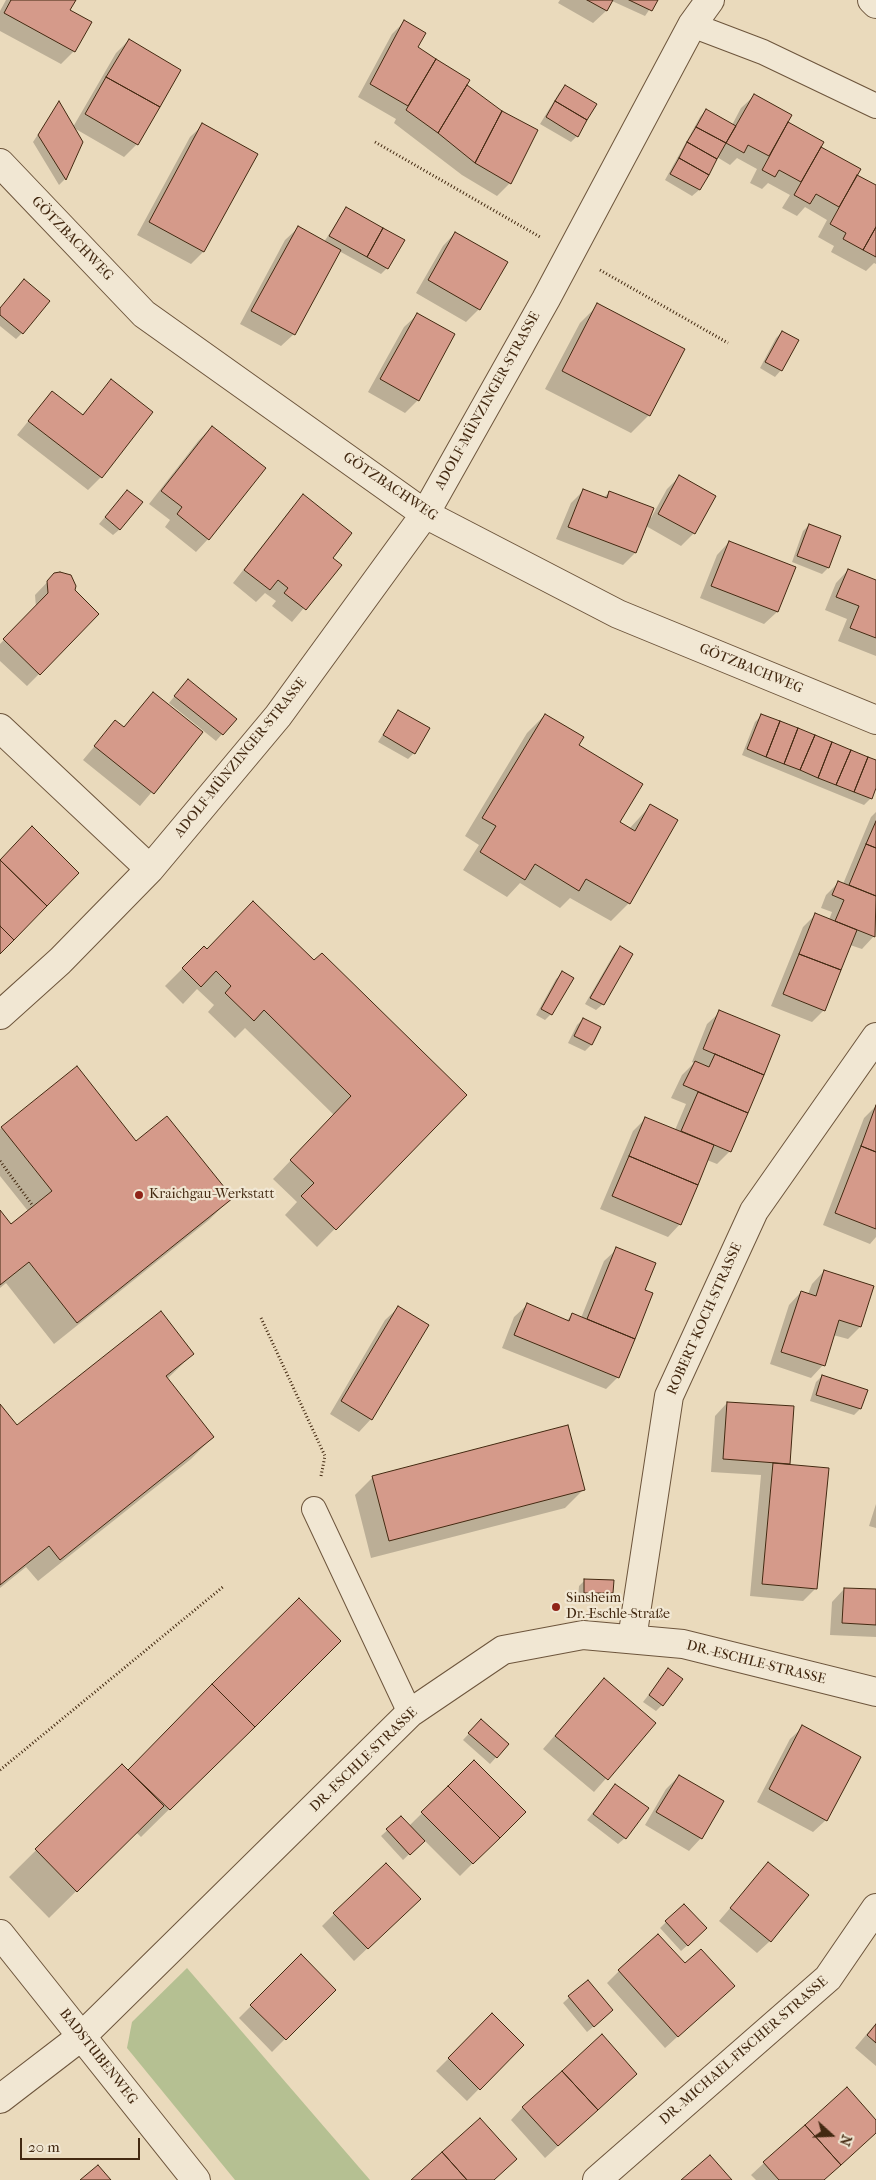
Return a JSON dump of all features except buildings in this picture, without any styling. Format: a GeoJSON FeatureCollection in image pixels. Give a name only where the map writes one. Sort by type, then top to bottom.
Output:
{"type":"FeatureCollection","features":[{"type":"Feature","properties":{"kind":"street","name":"ADOLF-MÜNZINGER-STRASSE"},"geometry":{"type":"LineString","coordinates":[[0,1015],[60,961],[150,868],[278,716],[425,514],[546,299],[692,25],[710,0]]}},
{"type":"Feature","properties":{"kind":"street"},"geometry":{"type":"LineString","coordinates":[[872,0],[876,4]]}},
{"type":"Feature","properties":{"kind":"street","name":"GÖTZBACHWEG"},"geometry":{"type":"LineString","coordinates":[[0,163],[144,314],[425,514],[618,614],[876,720]]}},
{"type":"Feature","properties":{"kind":"street"},"geometry":{"type":"LineString","coordinates":[[0,728],[150,868]]}},
{"type":"Feature","properties":{"kind":"street","name":"ROBERT-KOCH-STRASSE"},"geometry":{"type":"LineString","coordinates":[[632,1639],[669,1396],[754,1212],[876,1037]]}},
{"type":"Feature","properties":{"kind":"street","name":"DR.-ESCHLE-STRASSE"},"geometry":{"type":"LineString","coordinates":[[0,2099],[82,2036],[410,1713],[503,1650],[583,1635],[683,1644],[876,1692]]}},
{"type":"Feature","properties":{"kind":"street","name":"DR.-MICHAEL-FISCHER-STRASSE"},"geometry":{"type":"LineString","coordinates":[[597,2180],[828,1978],[876,1908]]}},
{"type":"Feature","properties":{"kind":"street","name":"BADSTUBENWEG"},"geometry":{"type":"LineString","coordinates":[[0,1934],[196,2180]]}},
{"type":"Feature","properties":{"kind":"lane"},"geometry":{"type":"LineString","coordinates":[[692,25],[763,52],[876,106]]}},
{"type":"Feature","properties":{"kind":"lane"},"geometry":{"type":"LineString","coordinates":[[314,1509],[410,1713]]}},
{"type":"Feature","properties":{"kind":"path"},"geometry":{"type":"LineString","coordinates":[[0,1162],[33,1206]]}},
{"type":"Feature","properties":{"kind":"path"},"geometry":{"type":"LineString","coordinates":[[261,1318],[326,1456],[314,1509]]}},
{"type":"Feature","properties":{"kind":"path"},"geometry":{"type":"LineString","coordinates":[[0,1770],[224,1586]]}},
{"type":"Feature","properties":{"kind":"green space"},"geometry":{"type":"Polygon","coordinates":[[[187,1968],[370,2180],[235,2180],[127,2048],[132,2022],[187,1968]]]}},
{"type":"Feature","properties":{"kind":"place","name":"Kraichgau-Werkstatt"},"geometry":{"type":"Point","coordinates":[139,1195]}},
{"type":"Feature","properties":{"kind":"place","name":"Sinsheim Dr.-Eschle-Straße"},"geometry":{"type":"Point","coordinates":[556,1607]}}]}
